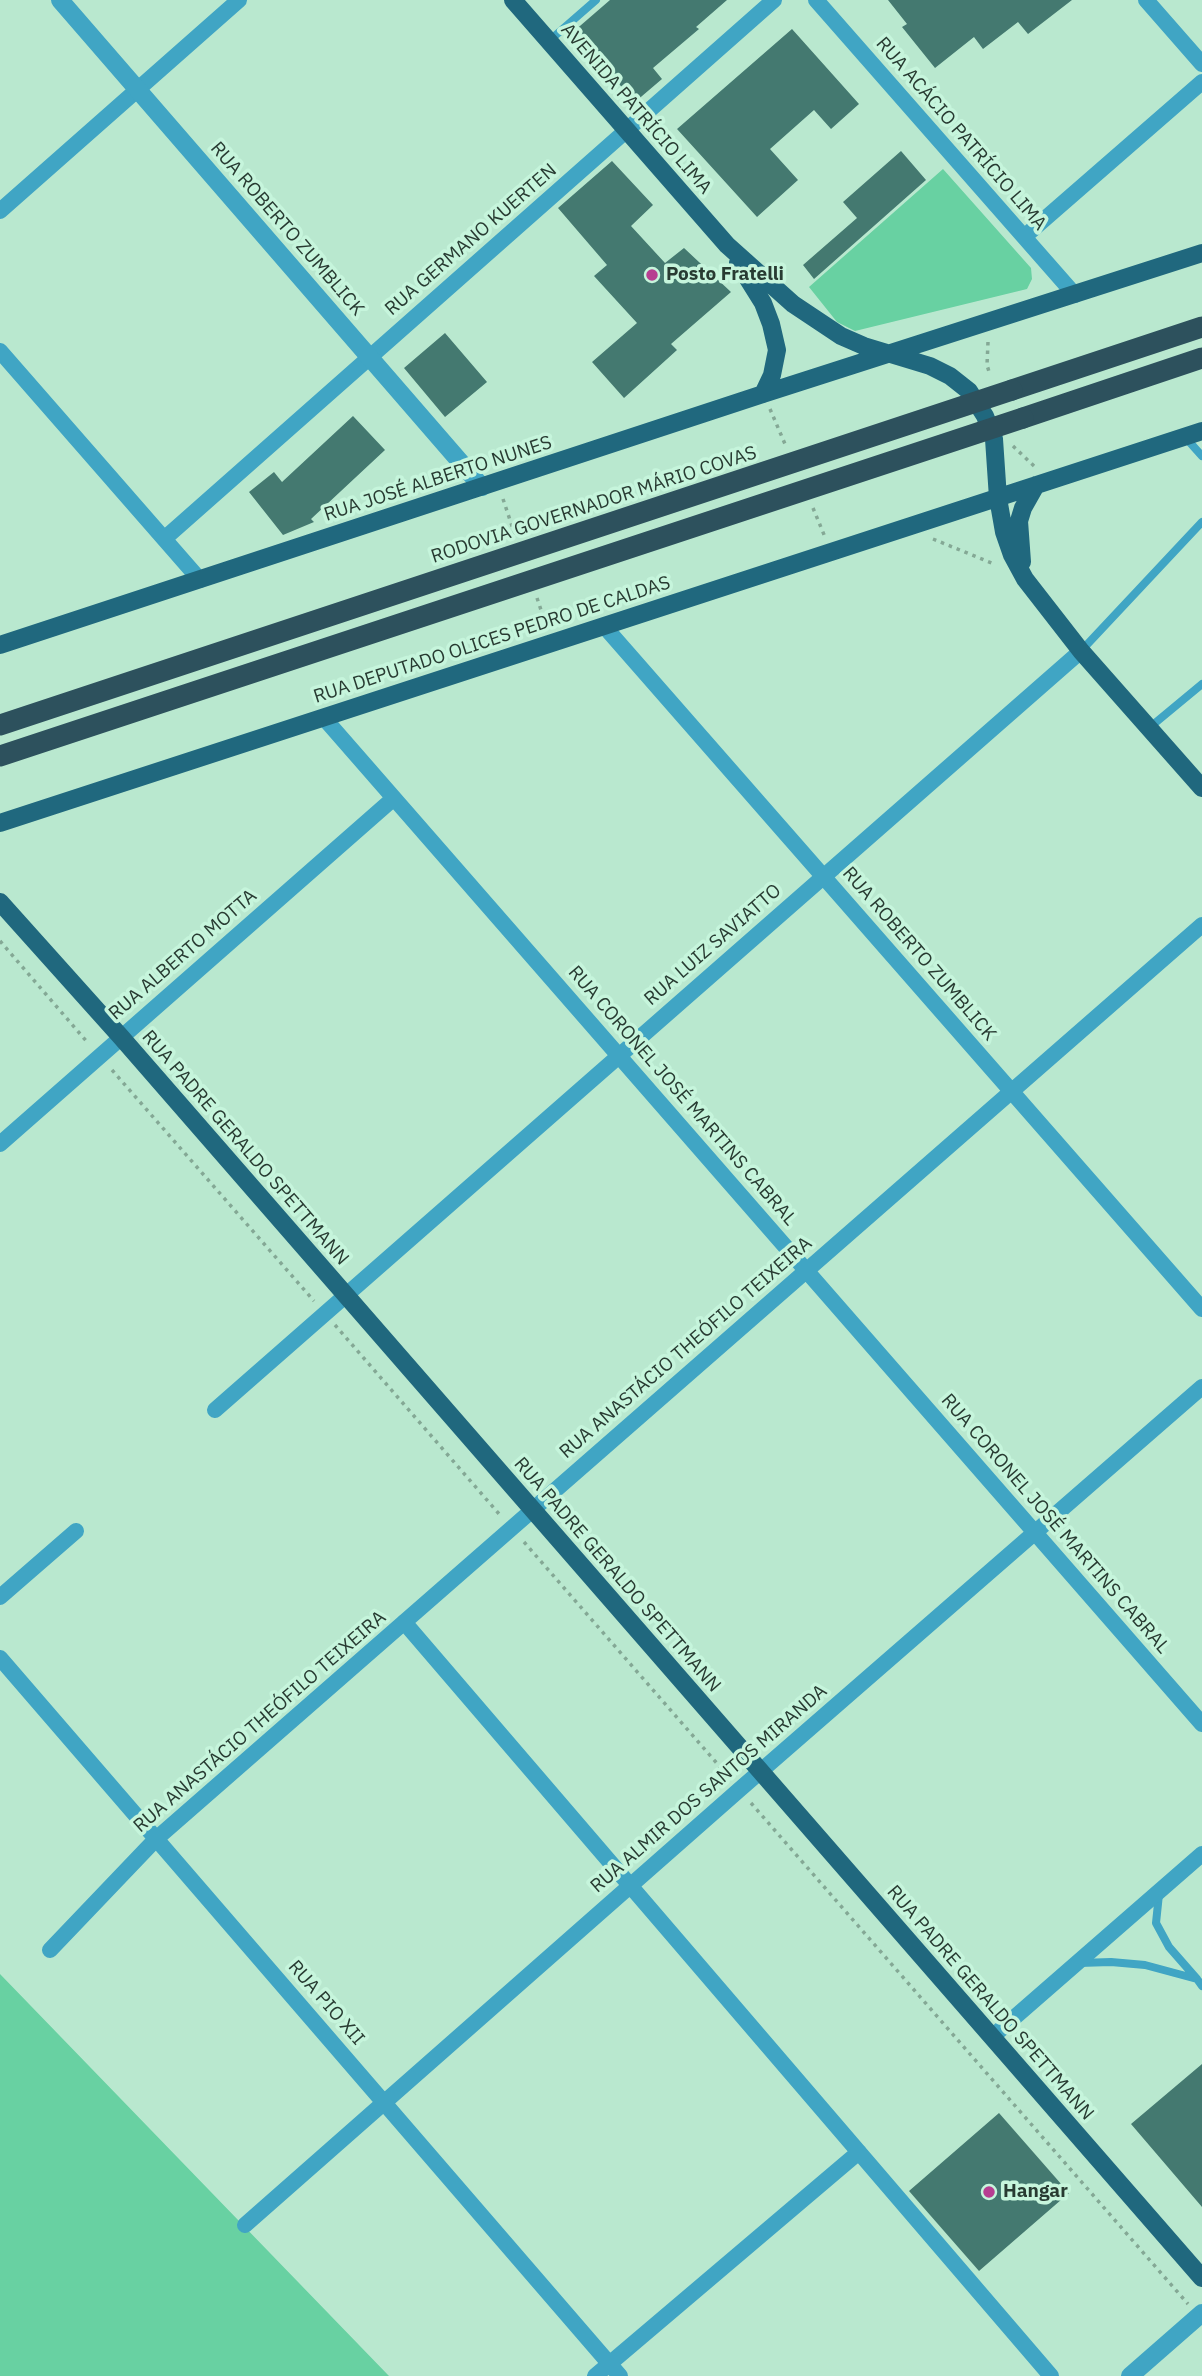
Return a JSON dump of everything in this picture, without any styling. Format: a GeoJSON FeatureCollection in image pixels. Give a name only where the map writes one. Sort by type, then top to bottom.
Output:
{"type":"FeatureCollection","features":[{"type":"Feature","properties":{"kind":"highway","name":"RODOVIA GOVERNADOR MÁRIO COVAS"},"geometry":{"type":"LineString","coordinates":[[0,725],[1202,327]]}},
{"type":"Feature","properties":{"kind":"highway"},"geometry":{"type":"LineString","coordinates":[[0,756],[1202,358]]}},
{"type":"Feature","properties":{"kind":"main road","name":"AVENIDA PATRÍCIO LIMA"},"geometry":{"type":"LineString","coordinates":[[513,0],[727,245],[793,304],[817,322],[841,335],[930,366],[950,376],[969,391],[985,416],[994,439],[998,498],[1004,532],[1025,579],[1081,651],[1202,788]]}},
{"type":"Feature","properties":{"kind":"main road","name":"AVENIDA PATRÍCIO LIMA"},"geometry":{"type":"LineString","coordinates":[[727,245],[762,303],[771,324],[777,351],[772,374],[763,394]]}},
{"type":"Feature","properties":{"kind":"main road","name":"RUA JOSÉ ALBERTO NUNES"},"geometry":{"type":"LineString","coordinates":[[0,645],[1202,253]]}},
{"type":"Feature","properties":{"kind":"main road","name":"RUA DEPUTADO OLICES PEDRO DE CALDAS"},"geometry":{"type":"LineString","coordinates":[[0,823],[1202,431]]}},
{"type":"Feature","properties":{"kind":"main road"},"geometry":{"type":"LineString","coordinates":[[1025,579],[1019,521],[1036,485]]}},
{"type":"Feature","properties":{"kind":"main road","name":"RUA PADRE GERALDO SPETTMANN"},"geometry":{"type":"LineString","coordinates":[[0,902],[121,1037],[1202,2278]]}},
{"type":"Feature","properties":{"kind":"street","name":"RUA ROBERTO ZUMBLICK"},"geometry":{"type":"LineString","coordinates":[[60,0],[482,487]]}},
{"type":"Feature","properties":{"kind":"street"},"geometry":{"type":"LineString","coordinates":[[0,212],[239,0]]}},
{"type":"Feature","properties":{"kind":"street","name":"RUA GERMANO KUERTEN"},"geometry":{"type":"LineString","coordinates":[[164,539],[774,0]]}},
{"type":"Feature","properties":{"kind":"street","name":"RUA ACÁCIO PATRÍCIO LIMA"},"geometry":{"type":"LineString","coordinates":[[816,0],[1075,295]]}},
{"type":"Feature","properties":{"kind":"street"},"geometry":{"type":"LineString","coordinates":[[1146,0],[1202,64]]}},
{"type":"Feature","properties":{"kind":"street"},"geometry":{"type":"LineString","coordinates":[[1024,237],[1202,82]]}},
{"type":"Feature","properties":{"kind":"street"},"geometry":{"type":"LineString","coordinates":[[0,351],[200,580]]}},
{"type":"Feature","properties":{"kind":"street","name":"RUA ROBERTO ZUMBLICK"},"geometry":{"type":"LineString","coordinates":[[604,626],[1202,1309]]}},
{"type":"Feature","properties":{"kind":"street","name":"RUA LUIZ SAVIATTO"},"geometry":{"type":"LineString","coordinates":[[215,1410],[1081,651]]}},
{"type":"Feature","properties":{"kind":"street","name":"RUA CORONEL JOSÉ MARTINS CABRAL"},"geometry":{"type":"LineString","coordinates":[[324,718],[1202,1724]]}},
{"type":"Feature","properties":{"kind":"street","name":"RUA ALBERTO MOTTA"},"geometry":{"type":"LineString","coordinates":[[0,1144],[394,798]]}},
{"type":"Feature","properties":{"kind":"street","name":"RUA ANASTÁCIO THEÓFILO TEIXEIRA"},"geometry":{"type":"LineString","coordinates":[[50,1950],[156,1839],[1202,925]]}},
{"type":"Feature","properties":{"kind":"street","name":"RUA ALMIR DOS SANTOS MIRANDA"},"geometry":{"type":"LineString","coordinates":[[245,2225],[760,1771],[1202,1387]]}},
{"type":"Feature","properties":{"kind":"street"},"geometry":{"type":"LineString","coordinates":[[0,1598],[76,1531]]}},
{"type":"Feature","properties":{"kind":"street"},"geometry":{"type":"LineString","coordinates":[[404,1622],[1051,2376]]}},
{"type":"Feature","properties":{"kind":"street","name":"RUA PIO XII"},"geometry":{"type":"LineString","coordinates":[[0,1658],[615,2370]]}},
{"type":"Feature","properties":{"kind":"street"},"geometry":{"type":"LineString","coordinates":[[992,2037],[1202,1854]]}},
{"type":"Feature","properties":{"kind":"street"},"geometry":{"type":"LineString","coordinates":[[595,2376],[615,2370],[859,2152]]}},
{"type":"Feature","properties":{"kind":"street"},"geometry":{"type":"LineString","coordinates":[[1130,2376],[1200,2315]]}},
{"type":"Feature","properties":{"kind":"lane"},"geometry":{"type":"LineString","coordinates":[[549,41],[596,0]]}},
{"type":"Feature","properties":{"kind":"lane"},"geometry":{"type":"LineString","coordinates":[[1184,437],[1202,456]]}},
{"type":"Feature","properties":{"kind":"lane"},"geometry":{"type":"LineString","coordinates":[[1081,651],[1202,522]]}},
{"type":"Feature","properties":{"kind":"lane"},"geometry":{"type":"LineString","coordinates":[[1149,728],[1202,684]]}},
{"type":"Feature","properties":{"kind":"lane"},"geometry":{"type":"LineString","coordinates":[[1159,1891],[1156,1923],[1169,1947],[1199,1982]]}},
{"type":"Feature","properties":{"kind":"lane"},"geometry":{"type":"LineString","coordinates":[[1076,1964],[1111,1962],[1145,1965],[1199,1982]]}},
{"type":"Feature","properties":{"kind":"path"},"geometry":{"type":"LineString","coordinates":[[901,529],[995,564]]}},
{"type":"Feature","properties":{"kind":"path"},"geometry":{"type":"LineString","coordinates":[[0,942],[1200,2315]]}},
{"type":"Feature","properties":{"kind":"green space"},"geometry":{"type":"Polygon","coordinates":[[[943,169],[1031,268],[1032,279],[1027,289],[855,331],[837,322],[809,287],[943,169]]]}},
{"type":"Feature","properties":{"kind":"green space"},"geometry":{"type":"Polygon","coordinates":[[[0,1974],[389,2376],[0,2376],[0,1974]]]}},
{"type":"Feature","properties":{"kind":"building"},"geometry":{"type":"Polygon","coordinates":[[[610,0],[727,0],[696,27],[699,29],[653,68],[662,79],[635,102],[573,32],[610,0]]]}},
{"type":"Feature","properties":{"kind":"building"},"geometry":{"type":"Polygon","coordinates":[[[888,0],[1072,0],[1028,34],[1018,22],[983,49],[974,37],[935,68],[902,27],[907,24],[888,0]]]}},
{"type":"Feature","properties":{"kind":"building"},"geometry":{"type":"Polygon","coordinates":[[[792,29],[859,104],[831,129],[814,110],[770,149],[798,180],[757,217],[677,129],[792,29]]]}},
{"type":"Feature","properties":{"kind":"building"},"geometry":{"type":"Polygon","coordinates":[[[901,151],[926,180],[814,279],[803,265],[857,218],[843,202],[901,151]]]}},
{"type":"Feature","properties":{"kind":"building"},"geometry":{"type":"Polygon","coordinates":[[[612,161],[653,205],[631,226],[665,263],[684,248],[731,292],[671,344],[677,350],[624,398],[592,362],[637,323],[594,276],[607,265],[558,208],[612,161]]]}},
{"type":"Feature","properties":{"kind":"building"},"geometry":{"type":"Polygon","coordinates":[[[445,333],[487,382],[445,417],[404,368],[445,333]]]}},
{"type":"Feature","properties":{"kind":"building"},"geometry":{"type":"Polygon","coordinates":[[[353,416],[385,450],[311,519],[314,522],[283,535],[249,492],[274,472],[282,482],[353,416]]]}},
{"type":"Feature","properties":{"kind":"building"},"geometry":{"type":"Polygon","coordinates":[[[1202,2064],[1202,2207],[1131,2124],[1202,2064]]]}},
{"type":"Feature","properties":{"kind":"building","name":"Hangar"},"geometry":{"type":"Polygon","coordinates":[[[999,2113],[1069,2193],[979,2271],[909,2191],[999,2113]]]}},
{"type":"Feature","properties":{"kind":"place","name":"Posto Fratelli"},"geometry":{"type":"Point","coordinates":[652,275]}},
{"type":"Feature","properties":{"kind":"place","name":"Hangar"},"geometry":{"type":"Point","coordinates":[989,2192]}}]}
